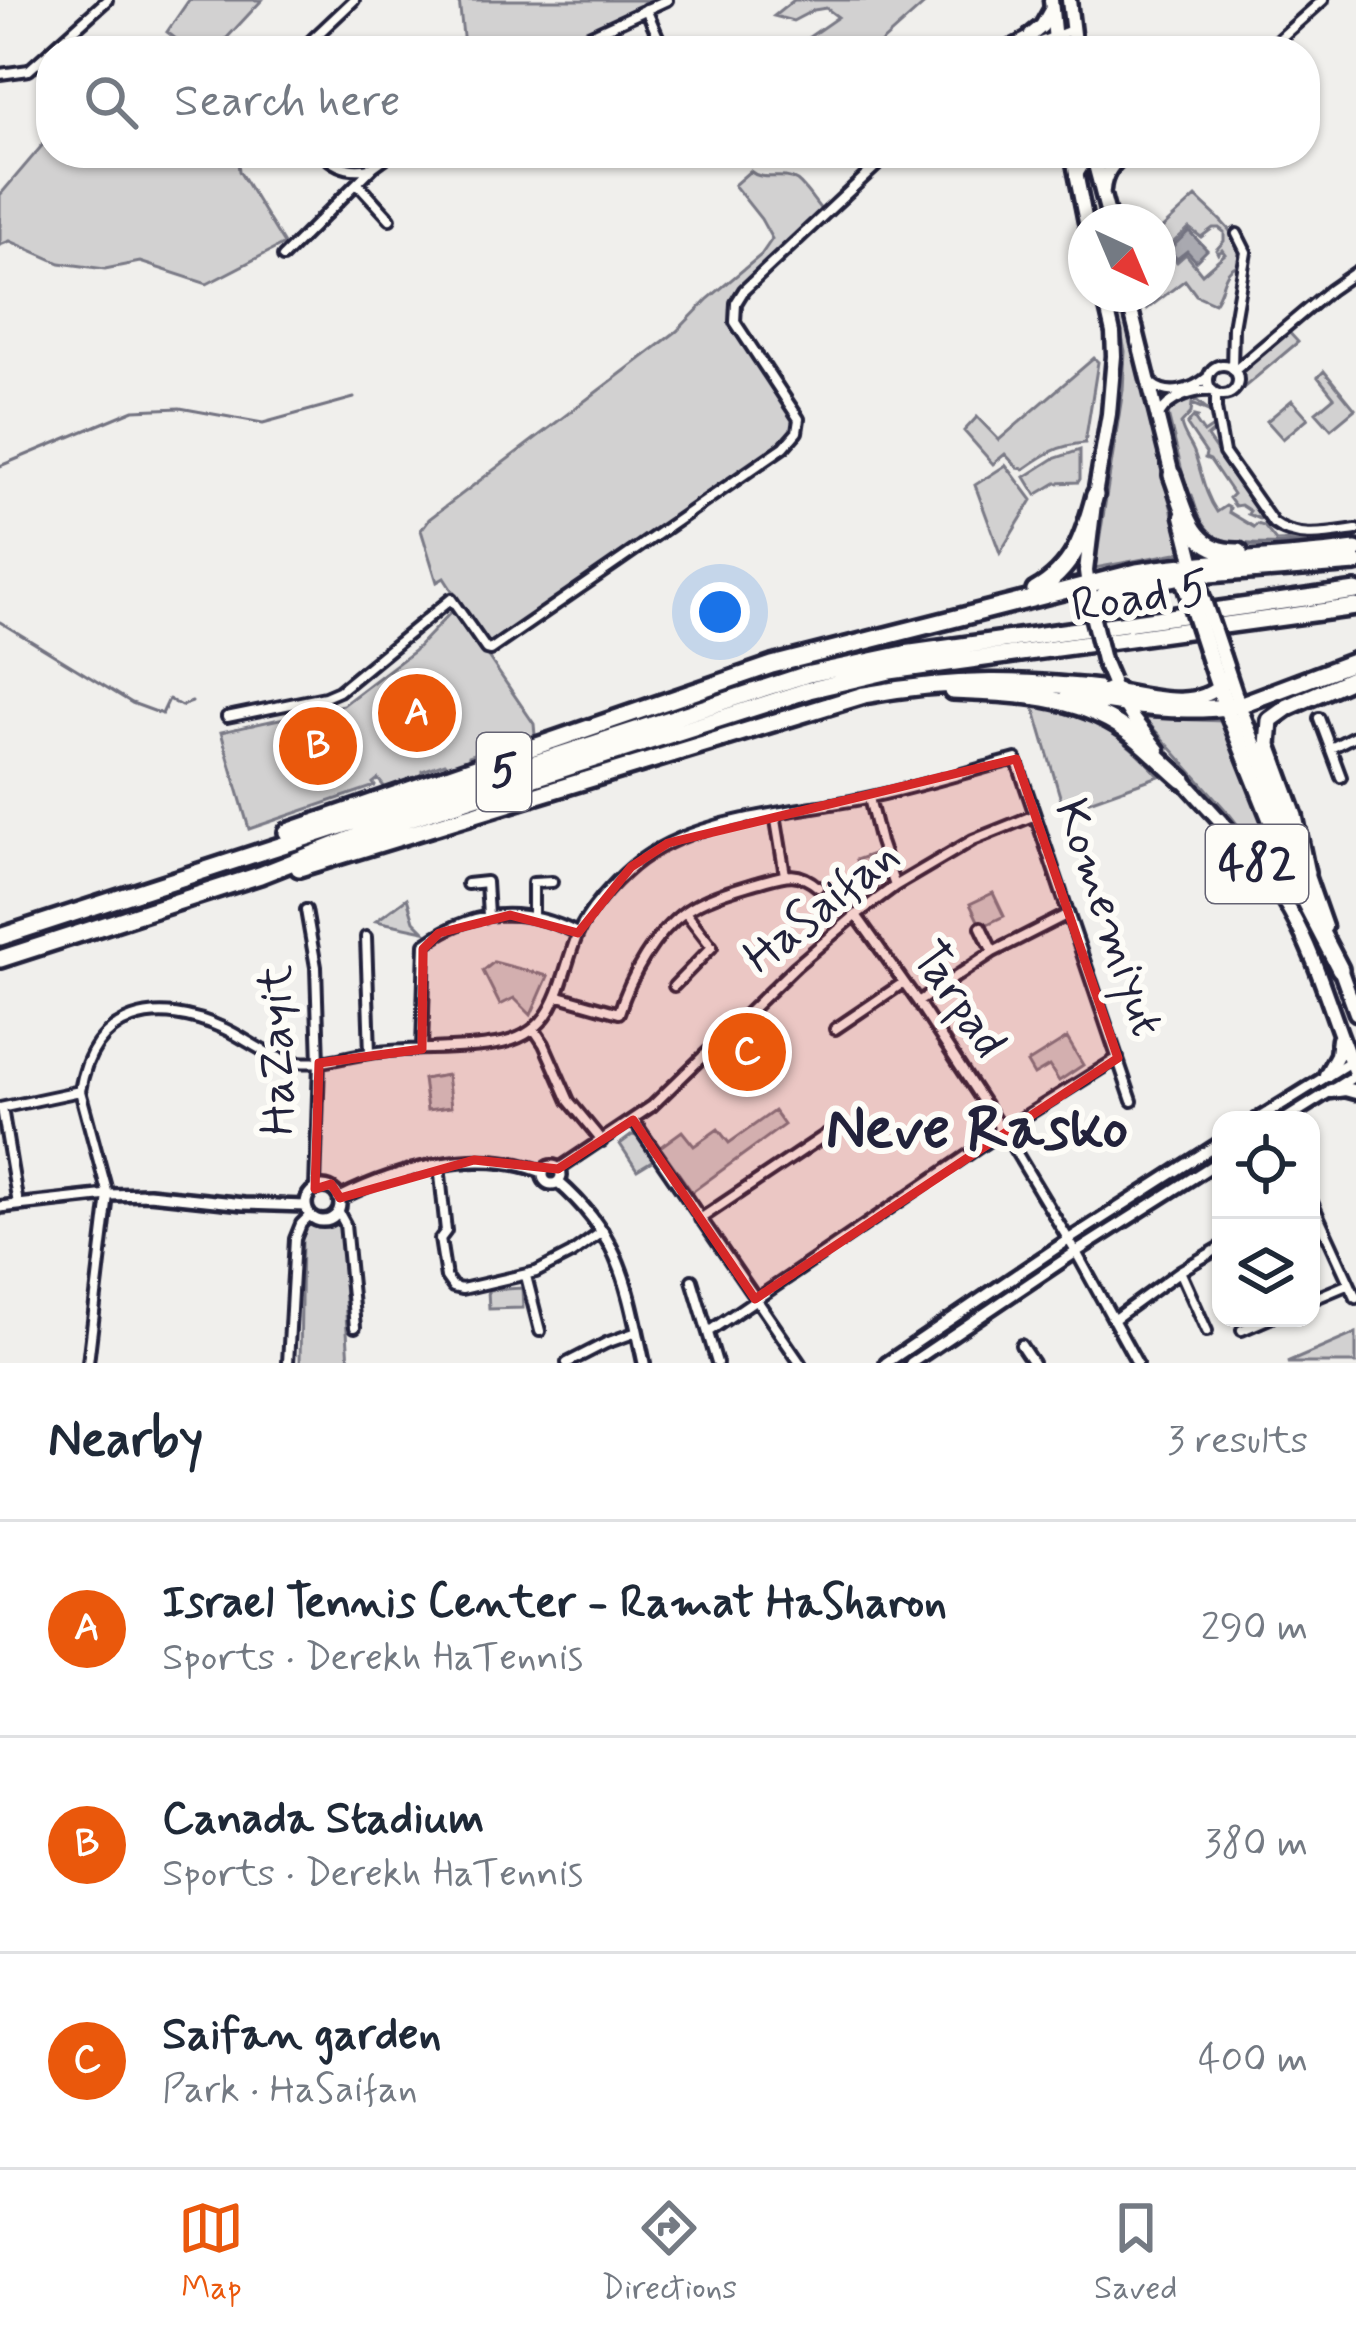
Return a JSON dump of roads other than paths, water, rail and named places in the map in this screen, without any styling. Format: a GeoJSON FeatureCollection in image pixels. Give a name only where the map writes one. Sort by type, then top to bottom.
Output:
{"type":"FeatureCollection","features":[{"type":"Feature","properties":{"kind":"highway"},"geometry":{"type":"LineString","coordinates":[[1172,476],[1193,529],[1216,550],[1356,549]]}},
{"type":"Feature","properties":{"kind":"highway"},"geometry":{"type":"LineString","coordinates":[[1016,602],[1047,584],[1068,564],[1079,548],[1095,495]]}},
{"type":"Feature","properties":{"kind":"highway"},"geometry":{"type":"LineString","coordinates":[[1090,608],[1112,590],[1356,549]]}},
{"type":"Feature","properties":{"kind":"highway"},"geometry":{"type":"LineString","coordinates":[[83,910],[347,811],[751,672],[1166,567],[1191,576],[1356,563]]}},
{"type":"Feature","properties":{"kind":"highway"},"geometry":{"type":"LineString","coordinates":[[1191,576],[1220,662],[1220,687],[1232,706],[1300,892],[1340,968]]}},
{"type":"Feature","properties":{"kind":"highway","name":"5"},"geometry":{"type":"LineString","coordinates":[[0,937],[805,675],[904,654],[1356,591]]}},
{"type":"Feature","properties":{"kind":"highway","name":"5"},"geometry":{"type":"LineString","coordinates":[[0,958],[260,875],[379,828],[847,680],[1356,607]]}},
{"type":"Feature","properties":{"kind":"highway"},"geometry":{"type":"LineString","coordinates":[[260,875],[328,860],[801,712],[880,692],[960,682],[1036,681],[1118,692],[1161,710],[1232,706],[1356,661]]}},
{"type":"Feature","properties":{"kind":"highway"},"geometry":{"type":"LineString","coordinates":[[1306,873],[1294,816],[1268,745],[1270,720],[1356,676]]}},
{"type":"Feature","properties":{"kind":"highway"},"geometry":{"type":"LineString","coordinates":[[801,712],[953,691],[1118,692]]}},
{"type":"Feature","properties":{"kind":"highway"},"geometry":{"type":"LineString","coordinates":[[1018,693],[1099,714],[1131,734],[1183,780]]}},
{"type":"Feature","properties":{"kind":"main road"},"geometry":{"type":"LineString","coordinates":[[1069,0],[1073,36]]}},
{"type":"Feature","properties":{"kind":"main road"},"geometry":{"type":"LineString","coordinates":[[1046,36],[1042,26],[1051,4]]}},
{"type":"Feature","properties":{"kind":"main road"},"geometry":{"type":"LineString","coordinates":[[1048,36],[1051,4]]}},
{"type":"Feature","properties":{"kind":"main road"},"geometry":{"type":"LineString","coordinates":[[1075,168],[1082,204]]}},
{"type":"Feature","properties":{"kind":"main road"},"geometry":{"type":"LineString","coordinates":[[1095,168],[1105,204]]}},
{"type":"Feature","properties":{"kind":"main road"},"geometry":{"type":"LineString","coordinates":[[1103,197],[1111,168]]}},
{"type":"Feature","properties":{"kind":"main road","name":"482"},"geometry":{"type":"LineString","coordinates":[[1108,312],[1114,356],[1087,584],[1103,660],[1133,720],[1262,871],[1291,912],[1354,1064]]}},
{"type":"Feature","properties":{"kind":"main road"},"geometry":{"type":"LineString","coordinates":[[1131,312],[1191,576]]}},
{"type":"Feature","properties":{"kind":"main road","name":"482"},"geometry":{"type":"LineString","coordinates":[[1220,662],[1232,706],[1306,873],[1356,1013]]}},
{"type":"Feature","properties":{"kind":"main road"},"geometry":{"type":"LineString","coordinates":[[1118,692],[1187,699],[1220,687]]}},
{"type":"Feature","properties":{"kind":"main road"},"geometry":{"type":"LineString","coordinates":[[1326,1075],[1337,1055],[1338,1032]]}},
{"type":"Feature","properties":{"kind":"main road"},"geometry":{"type":"LineString","coordinates":[[1331,1090],[1356,1092]]}},
{"type":"Feature","properties":{"kind":"street"},"geometry":{"type":"LineString","coordinates":[[66,36],[107,0]]}},
{"type":"Feature","properties":{"kind":"street"},"geometry":{"type":"LineString","coordinates":[[316,36],[353,0]]}},
{"type":"Feature","properties":{"kind":"street"},"geometry":{"type":"LineString","coordinates":[[588,36],[667,0]]}},
{"type":"Feature","properties":{"kind":"street"},"geometry":{"type":"LineString","coordinates":[[1283,36],[1323,0]]}},
{"type":"Feature","properties":{"kind":"street"},"geometry":{"type":"LineString","coordinates":[[646,9],[658,36]]}},
{"type":"Feature","properties":{"kind":"street"},"geometry":{"type":"LineString","coordinates":[[1059,36],[1072,30]]}},
{"type":"Feature","properties":{"kind":"street"},"geometry":{"type":"LineString","coordinates":[[0,74],[28,70],[36,63]]}},
{"type":"Feature","properties":{"kind":"street"},"geometry":{"type":"LineString","coordinates":[[283,257],[372,168]]}},
{"type":"Feature","properties":{"kind":"street"},"geometry":{"type":"LineString","coordinates":[[227,717],[339,691],[451,599],[489,651],[784,447],[797,432],[799,418],[736,322],[736,303],[744,290],[874,168]]}},
{"type":"Feature","properties":{"kind":"street"},"geometry":{"type":"LineString","coordinates":[[1077,177],[1082,168]]}},
{"type":"Feature","properties":{"kind":"street"},"geometry":{"type":"LineString","coordinates":[[358,185],[390,220]]}},
{"type":"Feature","properties":{"kind":"street"},"geometry":{"type":"LineString","coordinates":[[1218,422],[1222,400],[1237,382],[1232,338],[1246,252],[1237,234]]}},
{"type":"Feature","properties":{"kind":"street"},"geometry":{"type":"LineString","coordinates":[[1233,369],[1356,272]]}},
{"type":"Feature","properties":{"kind":"street"},"geometry":{"type":"LineString","coordinates":[[1147,376],[1158,389],[1172,392],[1195,386],[1220,365],[1232,338]]}},
{"type":"Feature","properties":{"kind":"street"},"geometry":{"type":"LineString","coordinates":[[1220,365],[1233,369]]}},
{"type":"Feature","properties":{"kind":"street"},"geometry":{"type":"LineString","coordinates":[[1209,376],[1224,453],[1279,529],[1304,535],[1356,530]]}},
{"type":"Feature","properties":{"kind":"street"},"geometry":{"type":"LineString","coordinates":[[1160,428],[1160,413],[1167,404],[1195,393],[1228,393]]}},
{"type":"Feature","properties":{"kind":"street"},"geometry":{"type":"LineString","coordinates":[[1195,393],[1216,409]]}},
{"type":"Feature","properties":{"kind":"street"},"geometry":{"type":"LineString","coordinates":[[1319,718],[1341,777]]}},
{"type":"Feature","properties":{"kind":"street"},"geometry":{"type":"LineString","coordinates":[[1331,748],[1356,735]]}},
{"type":"Feature","properties":{"kind":"street","name":"Komemiyut"},"geometry":{"type":"LineString","coordinates":[[869,798],[1016,759],[1132,1101]]}},
{"type":"Feature","properties":{"kind":"street"},"geometry":{"type":"LineString","coordinates":[[88,1363],[108,1195],[80,1091],[83,1069],[110,1030],[126,1018],[148,1013],[205,1021],[271,1055],[320,1064],[370,1053],[520,1038],[534,1029],[559,996],[578,933],[631,867],[689,835],[775,814],[869,798],[895,886]]}},
{"type":"Feature","properties":{"kind":"street"},"geometry":{"type":"LineString","coordinates":[[775,814],[784,875]]}},
{"type":"Feature","properties":{"kind":"street","name":"HaSaifan"},"geometry":{"type":"LineString","coordinates":[[558,1176],[634,1120],[856,915],[973,840],[1035,815]]}},
{"type":"Feature","properties":{"kind":"street"},"geometry":{"type":"LineString","coordinates":[[559,996],[620,1013],[627,986],[651,949],[685,911],[726,892],[784,875],[802,875],[818,887]]}},
{"type":"Feature","properties":{"kind":"street"},"geometry":{"type":"LineString","coordinates":[[467,884],[486,882],[488,916]]}},
{"type":"Feature","properties":{"kind":"street"},"geometry":{"type":"LineString","coordinates":[[533,915],[533,883],[552,882]]}},
{"type":"Feature","properties":{"kind":"street","name":"HaZayit"},"geometry":{"type":"LineString","coordinates":[[306,910],[316,967],[320,1064],[315,1189]]}},
{"type":"Feature","properties":{"kind":"street"},"geometry":{"type":"LineString","coordinates":[[674,986],[712,947],[685,911]]}},
{"type":"Feature","properties":{"kind":"street"},"geometry":{"type":"LineString","coordinates":[[918,1002],[993,952],[1069,914]]}},
{"type":"Feature","properties":{"kind":"street"},"geometry":{"type":"LineString","coordinates":[[422,1049],[425,944],[455,925],[488,916],[533,915],[578,933]]}},
{"type":"Feature","properties":{"kind":"street","name":"Tarpad"},"geometry":{"type":"LineString","coordinates":[[856,915],[1003,1131],[1076,1252],[1133,1362]]}},
{"type":"Feature","properties":{"kind":"street"},"geometry":{"type":"LineString","coordinates":[[981,927],[993,952]]}},
{"type":"Feature","properties":{"kind":"street"},"geometry":{"type":"LineString","coordinates":[[366,937],[370,1053]]}},
{"type":"Feature","properties":{"kind":"street"},"geometry":{"type":"LineString","coordinates":[[835,1029],[904,982]]}},
{"type":"Feature","properties":{"kind":"street"},"geometry":{"type":"LineString","coordinates":[[534,1029],[568,1101],[602,1141]]}},
{"type":"Feature","properties":{"kind":"street"},"geometry":{"type":"LineString","coordinates":[[708,1333],[1118,1058]]}},
{"type":"Feature","properties":{"kind":"street"},"geometry":{"type":"LineString","coordinates":[[1270,1111],[1326,1075],[1354,1064]]}},
{"type":"Feature","properties":{"kind":"street"},"geometry":{"type":"LineString","coordinates":[[1298,1111],[1331,1090],[1354,1064]]}},
{"type":"Feature","properties":{"kind":"street"},"geometry":{"type":"LineString","coordinates":[[18,1204],[1,1108],[80,1091]]}},
{"type":"Feature","properties":{"kind":"street"},"geometry":{"type":"LineString","coordinates":[[634,1120],[800,1363]]}},
{"type":"Feature","properties":{"kind":"street"},"geometry":{"type":"LineString","coordinates":[[700,1219],[827,1134]]}},
{"type":"Feature","properties":{"kind":"street"},"geometry":{"type":"LineString","coordinates":[[886,1363],[1212,1148]]}},
{"type":"Feature","properties":{"kind":"street"},"geometry":{"type":"LineString","coordinates":[[340,1198],[363,1186],[474,1160],[543,1172],[548,1183],[558,1176],[604,1231],[617,1258],[644,1363]]}},
{"type":"Feature","properties":{"kind":"street"},"geometry":{"type":"LineString","coordinates":[[439,1165],[446,1231],[440,1239],[447,1282],[453,1287],[526,1276],[604,1231]]}},
{"type":"Feature","properties":{"kind":"street"},"geometry":{"type":"LineString","coordinates":[[911,1363],[1212,1166]]}},
{"type":"Feature","properties":{"kind":"street"},"geometry":{"type":"LineString","coordinates":[[288,1363],[295,1239],[308,1211],[308,1196],[326,1187],[340,1198]]}},
{"type":"Feature","properties":{"kind":"street"},"geometry":{"type":"LineString","coordinates":[[0,1207],[149,1194],[308,1211],[325,1222],[338,1213]]}},
{"type":"Feature","properties":{"kind":"street"},"geometry":{"type":"LineString","coordinates":[[340,1198],[338,1213],[345,1224],[355,1328]]}},
{"type":"Feature","properties":{"kind":"street"},"geometry":{"type":"LineString","coordinates":[[1320,1219],[1356,1298]]}},
{"type":"Feature","properties":{"kind":"street"},"geometry":{"type":"LineString","coordinates":[[1113,1320],[1212,1252]]}},
{"type":"Feature","properties":{"kind":"street"},"geometry":{"type":"LineString","coordinates":[[1180,1271],[1207,1331]]}},
{"type":"Feature","properties":{"kind":"street"},"geometry":{"type":"LineString","coordinates":[[526,1276],[540,1331]]}},
{"type":"Feature","properties":{"kind":"street"},"geometry":{"type":"LineString","coordinates":[[692,1280],[717,1363]]}},
{"type":"Feature","properties":{"kind":"street"},"geometry":{"type":"LineString","coordinates":[[1320,1296],[1349,1284]]}},
{"type":"Feature","properties":{"kind":"street"},"geometry":{"type":"LineString","coordinates":[[1242,1330],[1249,1327]]}},
{"type":"Feature","properties":{"kind":"street"},"geometry":{"type":"LineString","coordinates":[[566,1363],[637,1332]]}},
{"type":"Feature","properties":{"kind":"street"},"geometry":{"type":"LineString","coordinates":[[1022,1345],[1033,1363]]}},
{"type":"Feature","properties":{"kind":"waterway"},"geometry":{"type":"LineString","coordinates":[[0,466],[134,410],[180,408],[263,423],[354,398]]}},
{"type":"Feature","properties":{"kind":"waterway"},"geometry":{"type":"LineString","coordinates":[[1192,495],[1206,527],[1227,541],[1283,544],[1356,537]]}},
{"type":"Feature","properties":{"kind":"waterway"},"geometry":{"type":"LineString","coordinates":[[0,622],[132,703],[162,714],[169,699],[181,706],[192,702]]}},
{"type":"Feature","properties":{"kind":"place","name":"Israel Tennis Center - Ramat HaSharon"},"geometry":{"type":"Point","coordinates":[417,713]}},
{"type":"Feature","properties":{"kind":"place","name":"Canada Stadium"},"geometry":{"type":"Point","coordinates":[318,746]}},
{"type":"Feature","properties":{"kind":"place","name":"Saifan garden"},"geometry":{"type":"Point","coordinates":[747,1052]}},
{"type":"Feature","properties":{"kind":"district","name":"Neve Rasko"},"geometry":{"type":"Point","coordinates":[977,1130]}}]}
